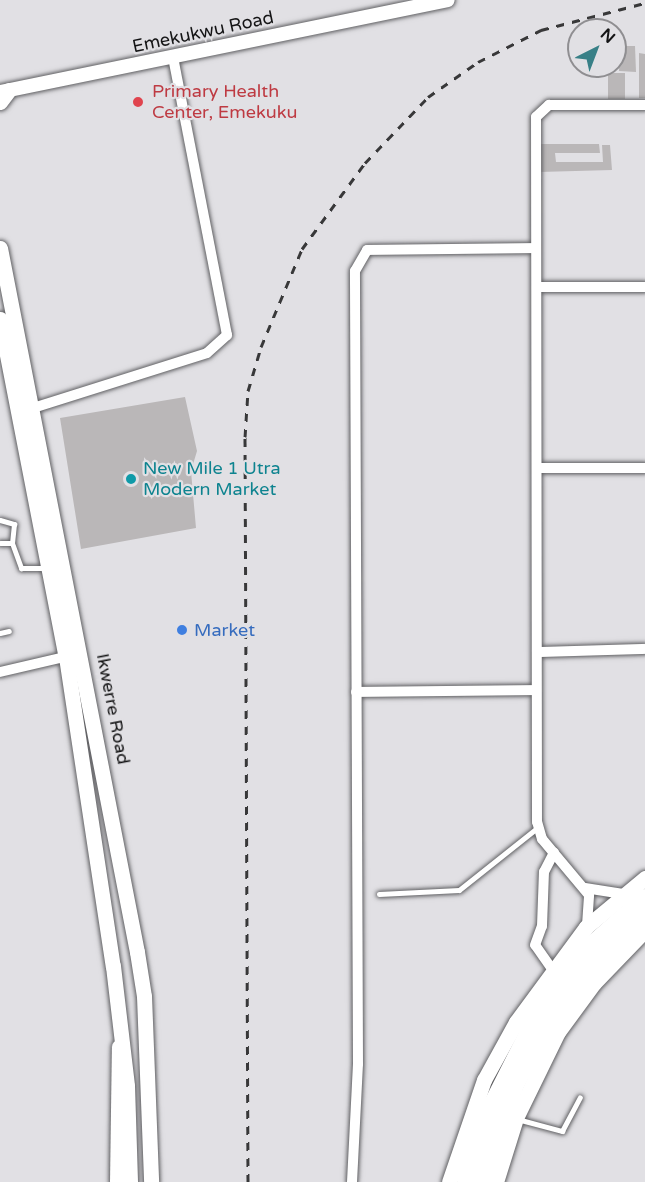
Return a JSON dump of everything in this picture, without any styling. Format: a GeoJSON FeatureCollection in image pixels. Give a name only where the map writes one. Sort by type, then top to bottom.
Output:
{"type":"FeatureCollection","features":[{"type":"Feature","properties":{"kind":"highway"},"geometry":{"type":"LineString","coordinates":[[466,1182],[490,1109],[531,1028],[594,943],[645,898]]}},
{"type":"Feature","properties":{"kind":"highway"},"geometry":{"type":"LineString","coordinates":[[481,1182],[514,1088],[544,1030],[591,967],[645,915]]}},
{"type":"Feature","properties":{"kind":"main road","name":"Ikwerre Road"},"geometry":{"type":"LineString","coordinates":[[0,248],[83,654],[144,996],[151,1182]]}},
{"type":"Feature","properties":{"kind":"main road","name":"Ikwerre Road"},"geometry":{"type":"LineString","coordinates":[[0,319],[66,657],[113,966],[119,1047]]}},
{"type":"Feature","properties":{"kind":"main road"},"geometry":{"type":"LineString","coordinates":[[449,1182],[484,1080],[552,969],[586,927],[622,894],[645,878]]}},
{"type":"Feature","properties":{"kind":"main road"},"geometry":{"type":"LineString","coordinates":[[496,1182],[516,1118],[572,1011],[645,930]]}},
{"type":"Feature","properties":{"kind":"main road"},"geometry":{"type":"LineString","coordinates":[[119,1047],[131,1155],[130,1182]]}},
{"type":"Feature","properties":{"kind":"main road"},"geometry":{"type":"LineString","coordinates":[[131,1155],[150,1154]]}},
{"type":"Feature","properties":{"kind":"street","name":"Emekukwu Road"},"geometry":{"type":"LineString","coordinates":[[3,95],[173,56],[448,0]]}},
{"type":"Feature","properties":{"kind":"street"},"geometry":{"type":"LineString","coordinates":[[33,408],[207,353],[227,335],[173,56]]}},
{"type":"Feature","properties":{"kind":"street"},"geometry":{"type":"LineString","coordinates":[[586,927],[591,903],[585,888],[537,828],[536,117],[549,105],[645,105]]}},
{"type":"Feature","properties":{"kind":"street"},"geometry":{"type":"LineString","coordinates":[[352,1182],[358,1064],[356,692],[359,258],[367,250],[535,248]]}},
{"type":"Feature","properties":{"kind":"street"},"geometry":{"type":"LineString","coordinates":[[538,287],[645,287]]}},
{"type":"Feature","properties":{"kind":"street"},"geometry":{"type":"LineString","coordinates":[[537,468],[645,468]]}},
{"type":"Feature","properties":{"kind":"street"},"geometry":{"type":"LineString","coordinates":[[537,652],[645,649]]}},
{"type":"Feature","properties":{"kind":"street"},"geometry":{"type":"LineString","coordinates":[[0,672],[83,654]]}},
{"type":"Feature","properties":{"kind":"street"},"geometry":{"type":"LineString","coordinates":[[356,692],[536,690]]}},
{"type":"Feature","properties":{"kind":"street"},"geometry":{"type":"LineString","coordinates":[[552,969],[535,945],[542,926],[544,872],[554,852]]}},
{"type":"Feature","properties":{"kind":"street"},"geometry":{"type":"LineString","coordinates":[[585,888],[622,894]]}},
{"type":"Feature","properties":{"kind":"street","name":"Ikwerre Road"},"geometry":{"type":"LineString","coordinates":[[117,1182],[119,1047]]}},
{"type":"Feature","properties":{"kind":"lane"},"geometry":{"type":"LineString","coordinates":[[0,520],[14,524],[12,543],[18,566],[49,568]]}},
{"type":"Feature","properties":{"kind":"lane"},"geometry":{"type":"LineString","coordinates":[[0,543],[12,543]]}},
{"type":"Feature","properties":{"kind":"lane"},"geometry":{"type":"LineString","coordinates":[[0,633],[9,631]]}},
{"type":"Feature","properties":{"kind":"lane"},"geometry":{"type":"LineString","coordinates":[[380,894],[459,890],[537,828]]}},
{"type":"Feature","properties":{"kind":"lane"},"geometry":{"type":"LineString","coordinates":[[516,1118],[562,1131],[580,1097]]}},
{"type":"Feature","properties":{"kind":"building"},"geometry":{"type":"Polygon","coordinates":[[[627,46],[635,46],[636,72],[627,71],[627,46]]]}},
{"type":"Feature","properties":{"kind":"building"},"geometry":{"type":"Polygon","coordinates":[[[639,53],[645,54],[645,98],[639,98],[639,53]]]}},
{"type":"Feature","properties":{"kind":"building"},"geometry":{"type":"Polygon","coordinates":[[[608,78],[625,78],[625,99],[608,99],[608,78]]]}},
{"type":"Feature","properties":{"kind":"building"},"geometry":{"type":"Polygon","coordinates":[[[539,144],[599,144],[600,153],[555,153],[556,162],[603,162],[602,145],[610,145],[612,170],[539,172],[539,144]]]}},
{"type":"Feature","properties":{"kind":"building","name":"New Mile 1 Utra Modern Market"},"geometry":{"type":"Polygon","coordinates":[[[185,397],[197,451],[191,471],[196,528],[81,549],[60,418],[185,397]]]}},
{"type":"Feature","properties":{"kind":"railway"},"geometry":{"type":"LineString","coordinates":[[248,1182],[245,437],[248,391],[261,347],[302,249],[365,163],[428,97],[478,62],[541,30],[645,3]]}},
{"type":"Feature","properties":{"kind":"place","name":"Primary Health Center, Emekuku"},"geometry":{"type":"Point","coordinates":[138,102]}},
{"type":"Feature","properties":{"kind":"place","name":"New Mile 1 Utra Modern Market"},"geometry":{"type":"Point","coordinates":[131,479]}},
{"type":"Feature","properties":{"kind":"place","name":"Market"},"geometry":{"type":"Point","coordinates":[182,630]}}]}
